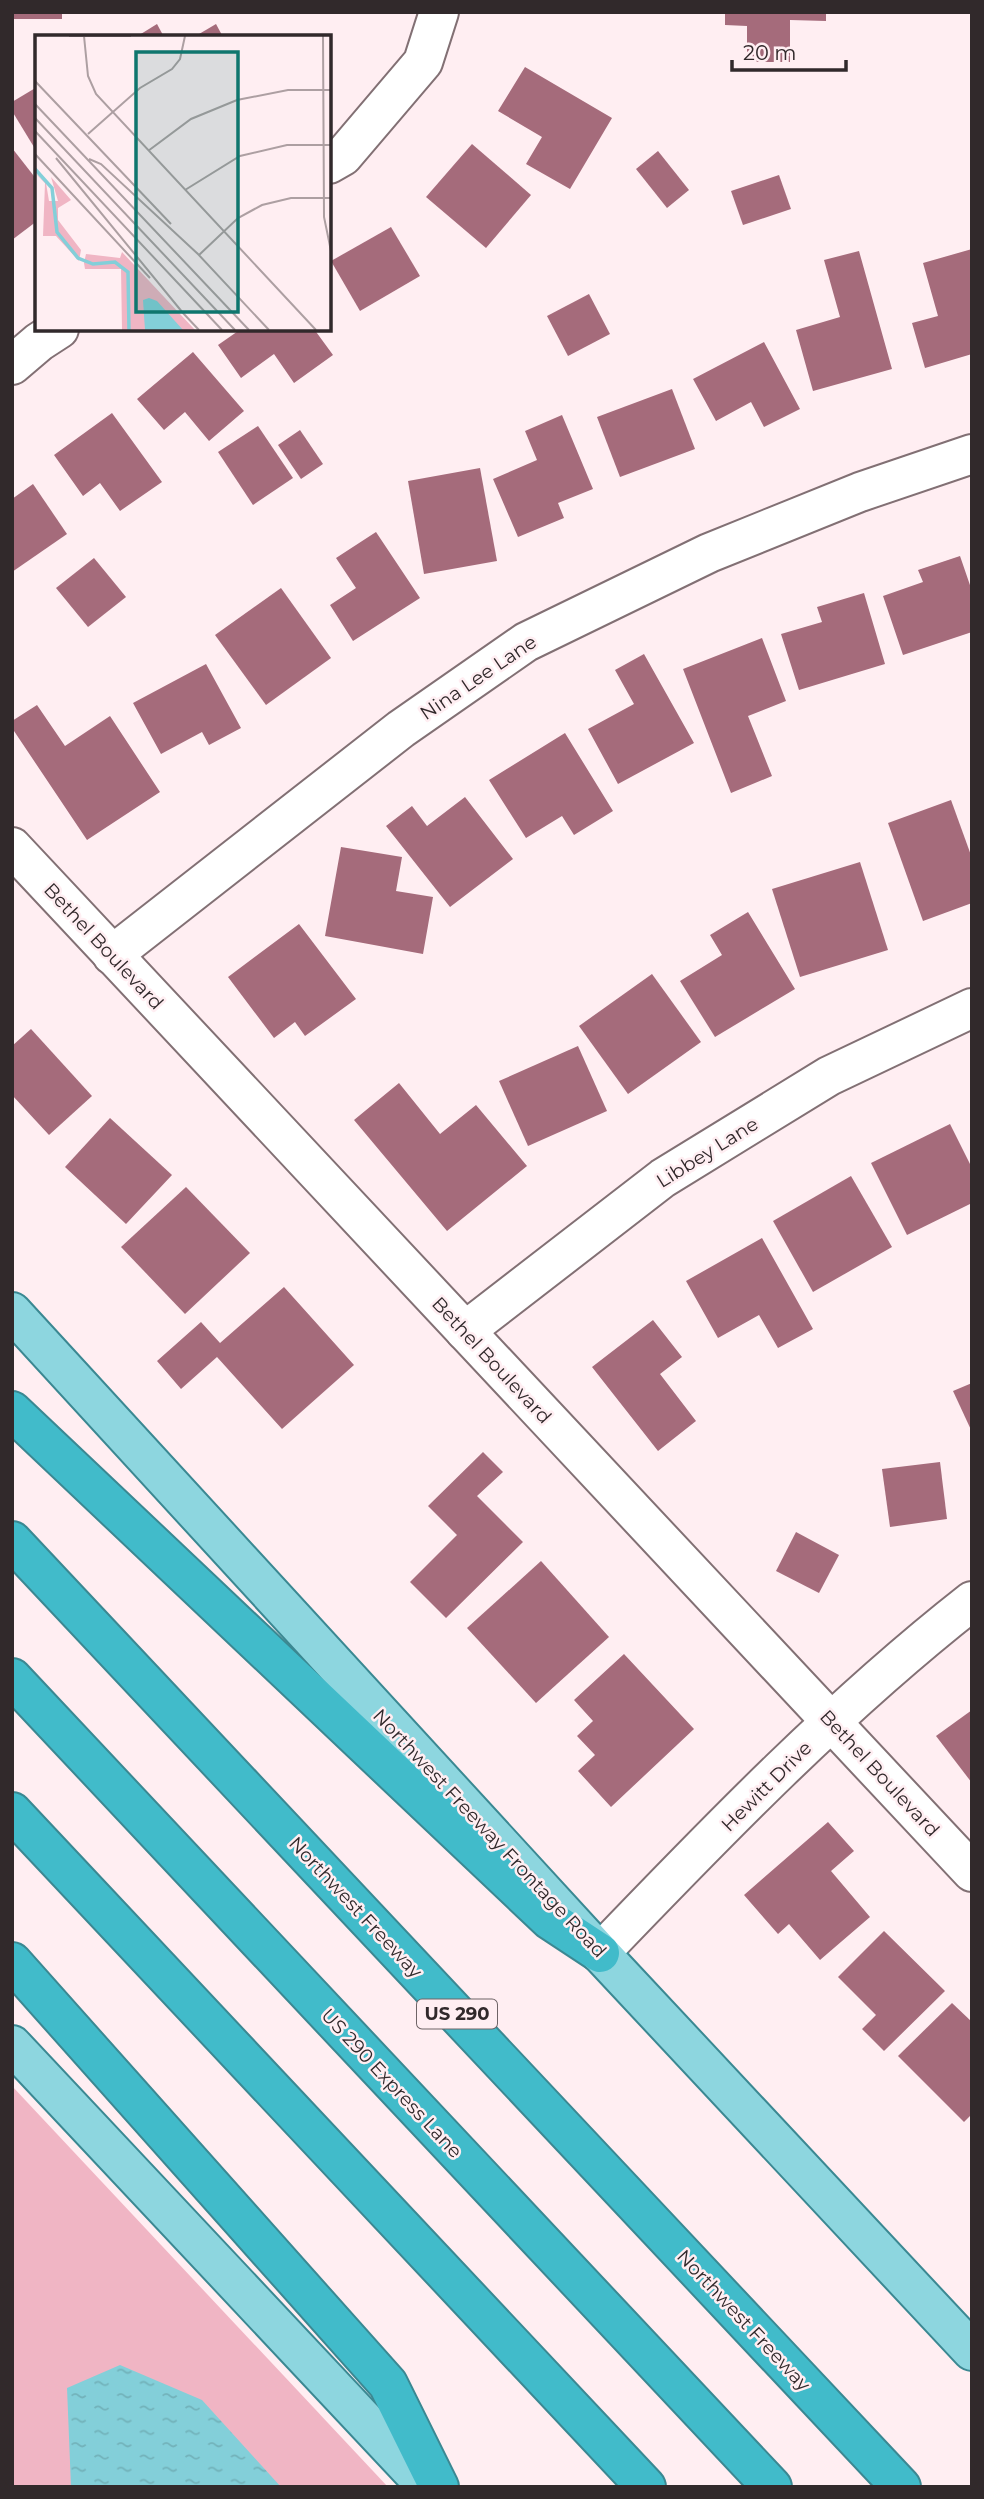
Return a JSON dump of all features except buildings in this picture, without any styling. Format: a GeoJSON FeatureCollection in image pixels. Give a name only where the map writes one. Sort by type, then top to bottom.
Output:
{"type":"FeatureCollection","features":[{"type":"Feature","properties":{"kind":"highway"},"geometry":{"type":"LineString","coordinates":[[12,1411],[550,1920],[600,1953]]}},
{"type":"Feature","properties":{"kind":"highway","name":"Northwest Freeway"},"geometry":{"type":"LineString","coordinates":[[12,1541],[901,2487]]}},
{"type":"Feature","properties":{"kind":"highway","name":"US 290 Express Lane"},"geometry":{"type":"LineString","coordinates":[[12,1678],[772,2487]]}},
{"type":"Feature","properties":{"kind":"highway"},"geometry":{"type":"LineString","coordinates":[[12,1812],[646,2487]]}},
{"type":"Feature","properties":{"kind":"highway"},"geometry":{"type":"LineString","coordinates":[[12,1962],[388,2384],[439,2487]]}},
{"type":"Feature","properties":{"kind":"main road","name":"Northwest Freeway Frontage Road"},"geometry":{"type":"LineString","coordinates":[[12,1312],[600,1953],[972,2351]]}},
{"type":"Feature","properties":{"kind":"main road"},"geometry":{"type":"LineString","coordinates":[[12,2045],[427,2487]]}},
{"type":"Feature","properties":{"kind":"street"},"geometry":{"type":"LineString","coordinates":[[331,163],[343,156],[423,62],[439,12]]}},
{"type":"Feature","properties":{"kind":"street"},"geometry":{"type":"LineString","coordinates":[[12,365],[56,331]]}},
{"type":"Feature","properties":{"kind":"street","name":"Nina Lee Lane"},"geometry":{"type":"LineString","coordinates":[[113,955],[401,729],[526,642],[709,553],[860,492],[972,454]]}},
{"type":"Feature","properties":{"kind":"street","name":"Bethel Boulevard"},"geometry":{"type":"LineString","coordinates":[[12,847],[972,1872]]}},
{"type":"Feature","properties":{"kind":"street","name":"Libbey Lane"},"geometry":{"type":"LineString","coordinates":[[465,1331],[663,1178],[829,1076],[972,1008]]}},
{"type":"Feature","properties":{"kind":"street","name":"Hewitt Drive"},"geometry":{"type":"LineString","coordinates":[[600,1953],[831,1721],[909,1650],[972,1601]]}},
{"type":"Feature","properties":{"kind":"shaded area"},"geometry":{"type":"Polygon","coordinates":[[[12,2086],[388,2487],[12,2487],[12,2086]]]}},
{"type":"Feature","properties":{"kind":"water"},"geometry":{"type":"Polygon","coordinates":[[[120,2365],[202,2400],[281,2487],[71,2487],[67,2388],[120,2365]]]}}]}
